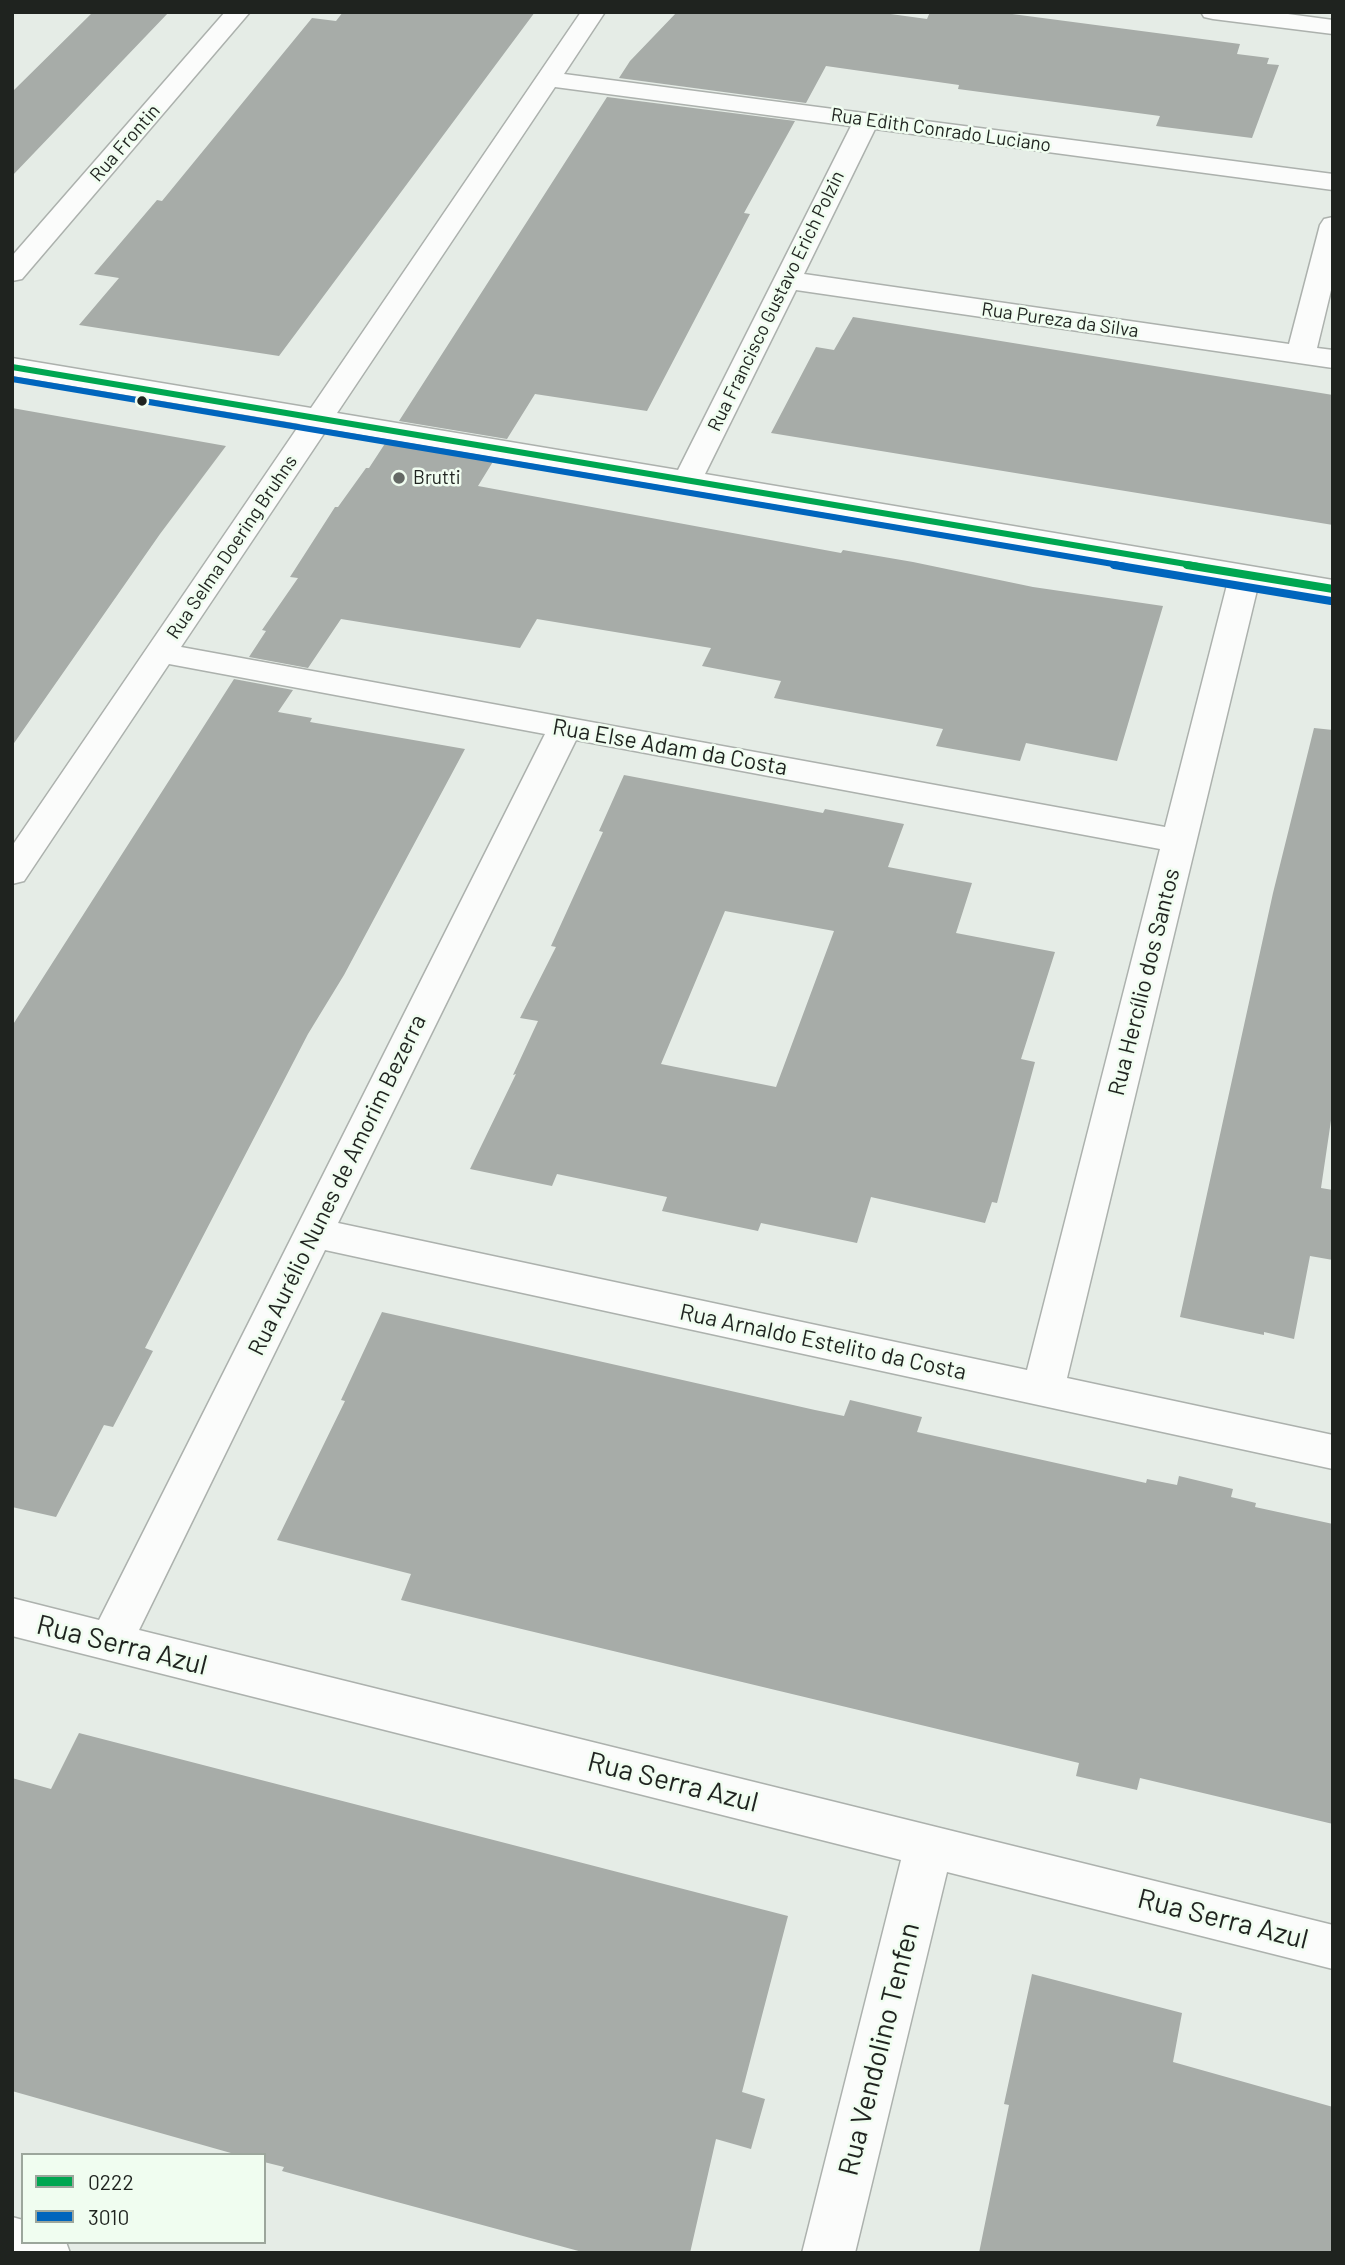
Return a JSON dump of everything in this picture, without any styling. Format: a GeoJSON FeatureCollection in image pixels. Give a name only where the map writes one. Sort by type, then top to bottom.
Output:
{"type":"FeatureCollection","features":[{"type":"Feature","properties":{"kind":"street","name":"Rua Frontin"},"geometry":{"type":"LineString","coordinates":[[12,273],[238,12]]}},
{"type":"Feature","properties":{"kind":"street","name":"Rua Selma Doering Bruhns"},"geometry":{"type":"LineString","coordinates":[[12,873],[593,12]]}},
{"type":"Feature","properties":{"kind":"street"},"geometry":{"type":"LineString","coordinates":[[1213,12],[1333,27]]}},
{"type":"Feature","properties":{"kind":"street","name":"Rua Edith Conrado Luciano"},"geometry":{"type":"LineString","coordinates":[[548,79],[1333,182]]}},
{"type":"Feature","properties":{"kind":"street","name":"Rua Francisco Gustavo Erich Polzin"},"geometry":{"type":"LineString","coordinates":[[687,481],[866,121]]}},
{"type":"Feature","properties":{"kind":"street"},"geometry":{"type":"LineString","coordinates":[[1301,355],[1333,225]]}},
{"type":"Feature","properties":{"kind":"street","name":"Rua Pureza da Silva"},"geometry":{"type":"LineString","coordinates":[[787,280],[1333,359]]}},
{"type":"Feature","properties":{"kind":"street"},"geometry":{"type":"LineString","coordinates":[[12,367],[1333,589]]}},
{"type":"Feature","properties":{"kind":"street","name":"Rua Hercílio dos Santos"},"geometry":{"type":"LineString","coordinates":[[1043,1390],[1245,574]]}},
{"type":"Feature","properties":{"kind":"street","name":"Rua Else Adam da Costa"},"geometry":{"type":"LineString","coordinates":[[160,653],[1179,841]]}},
{"type":"Feature","properties":{"kind":"street","name":"Rua Aurélio Nunes de Amorim Bezerra"},"geometry":{"type":"LineString","coordinates":[[110,1642],[565,728]]}},
{"type":"Feature","properties":{"kind":"street","name":"Rua Arnaldo Estelito da Costa"},"geometry":{"type":"LineString","coordinates":[[314,1233],[1333,1452]]}},
{"type":"Feature","properties":{"kind":"street","name":"Rua Serra Azul"},"geometry":{"type":"LineString","coordinates":[[12,1617],[1333,1947]]}},
{"type":"Feature","properties":{"kind":"street","name":"Rua Vendolino Tenfen"},"geometry":{"type":"LineString","coordinates":[[828,2253],[929,1846]]}},
{"type":"Feature","properties":{"kind":"street"},"geometry":{"type":"LineString","coordinates":[[12,2243],[44,2253]]}},
{"type":"Feature","properties":{"kind":"building"},"geometry":{"type":"Polygon","coordinates":[[[93,12],[169,12],[12,176],[12,92],[93,12]]]}},
{"type":"Feature","properties":{"kind":"building"},"geometry":{"type":"Polygon","coordinates":[[[343,12],[535,12],[279,356],[79,325],[119,278],[94,274],[157,200],[162,201],[312,18],[336,21],[343,12]]]}},
{"type":"Feature","properties":{"kind":"building"},"geometry":{"type":"Polygon","coordinates":[[[677,12],[876,12],[927,19],[930,12],[997,12],[1240,44],[1237,54],[1269,58],[1267,64],[1279,65],[1252,138],[1156,126],[1160,116],[958,89],[959,85],[826,66],[806,103],[619,78],[630,61],[677,12]]]}},
{"type":"Feature","properties":{"kind":"building"},"geometry":{"type":"Polygon","coordinates":[[[607,97],[795,121],[744,213],[750,214],[647,411],[535,394],[507,439],[399,421],[607,97]]]}},
{"type":"Feature","properties":{"kind":"building"},"geometry":{"type":"Polygon","coordinates":[[[853,317],[1333,395],[1333,525],[771,433],[816,347],[834,350],[853,317]]]}},
{"type":"Feature","properties":{"kind":"building"},"geometry":{"type":"Polygon","coordinates":[[[12,408],[226,446],[160,534],[12,746],[12,408]]]}},
{"type":"Feature","properties":{"kind":"building"},"geometry":{"type":"Polygon","coordinates":[[[386,442],[494,460],[478,486],[841,553],[843,550],[913,562],[1033,587],[1163,606],[1117,761],[1026,743],[1020,761],[936,746],[943,729],[774,698],[781,681],[702,666],[711,648],[537,619],[520,648],[341,619],[308,668],[249,657],[266,631],[262,630],[298,578],[290,577],[335,507],[338,507],[366,468],[369,468],[386,442]]]}},
{"type":"Feature","properties":{"kind":"building"},"geometry":{"type":"Polygon","coordinates":[[[234,679],[293,690],[278,712],[312,718],[310,722],[465,749],[344,975],[308,1034],[145,1348],[153,1351],[113,1427],[104,1425],[56,1517],[12,1507],[12,1026],[234,679]]]}},
{"type":"Feature","properties":{"kind":"building"},"geometry":{"type":"Polygon","coordinates":[[[1314,728],[1333,730],[1333,1107],[1321,1188],[1333,1190],[1333,1260],[1310,1256],[1294,1339],[1180,1317],[1273,893],[1314,728]]]}},
{"type":"Feature","properties":{"kind":"building"},"geometry":{"type":"Polygon","coordinates":[[[624,775],[823,813],[825,809],[904,824],[888,867],[972,883],[956,933],[1055,952],[1021,1059],[1035,1062],[997,1203],[992,1202],[985,1223],[871,1197],[857,1243],[761,1223],[758,1231],[662,1211],[667,1197],[557,1174],[552,1186],[470,1169],[516,1074],[513,1075],[538,1021],[520,1018],[556,947],[551,946],[603,832],[599,831],[624,775]],[[725,911],[661,1064],[776,1087],[834,931],[725,911]]]}},
{"type":"Feature","properties":{"kind":"building"},"geometry":{"type":"Polygon","coordinates":[[[382,1312],[844,1416],[850,1400],[922,1417],[917,1432],[1146,1483],[1147,1479],[1177,1485],[1179,1476],[1233,1489],[1231,1497],[1256,1503],[1255,1507],[1333,1524],[1333,1824],[1140,1778],[1137,1790],[1076,1776],[1079,1763],[401,1600],[411,1574],[277,1540],[345,1401],[341,1400],[382,1312]]]}},
{"type":"Feature","properties":{"kind":"building"},"geometry":{"type":"Polygon","coordinates":[[[79,1733],[788,1916],[742,2092],[765,2099],[751,2149],[716,2139],[690,2253],[586,2253],[282,2171],[284,2167],[266,2162],[266,2153],[231,2153],[12,2091],[12,1778],[51,1789],[79,1733]]]}},
{"type":"Feature","properties":{"kind":"building"},"geometry":{"type":"Polygon","coordinates":[[[1032,1974],[1182,2013],[1173,2062],[1333,2107],[1333,2253],[979,2253],[1009,2105],[1004,2104],[1032,1974]]]}},
{"type":"Feature","properties":{"kind":"transit line","name":"0222"},"geometry":{"type":"LineString","coordinates":[[12,367],[1333,589]]}},
{"type":"Feature","properties":{"kind":"transit line","name":"3010"},"geometry":{"type":"LineString","coordinates":[[12,379],[1331,601]]}},
{"type":"Feature","properties":{"kind":"place","name":"Brutti"},"geometry":{"type":"Point","coordinates":[399,478]}}]}
